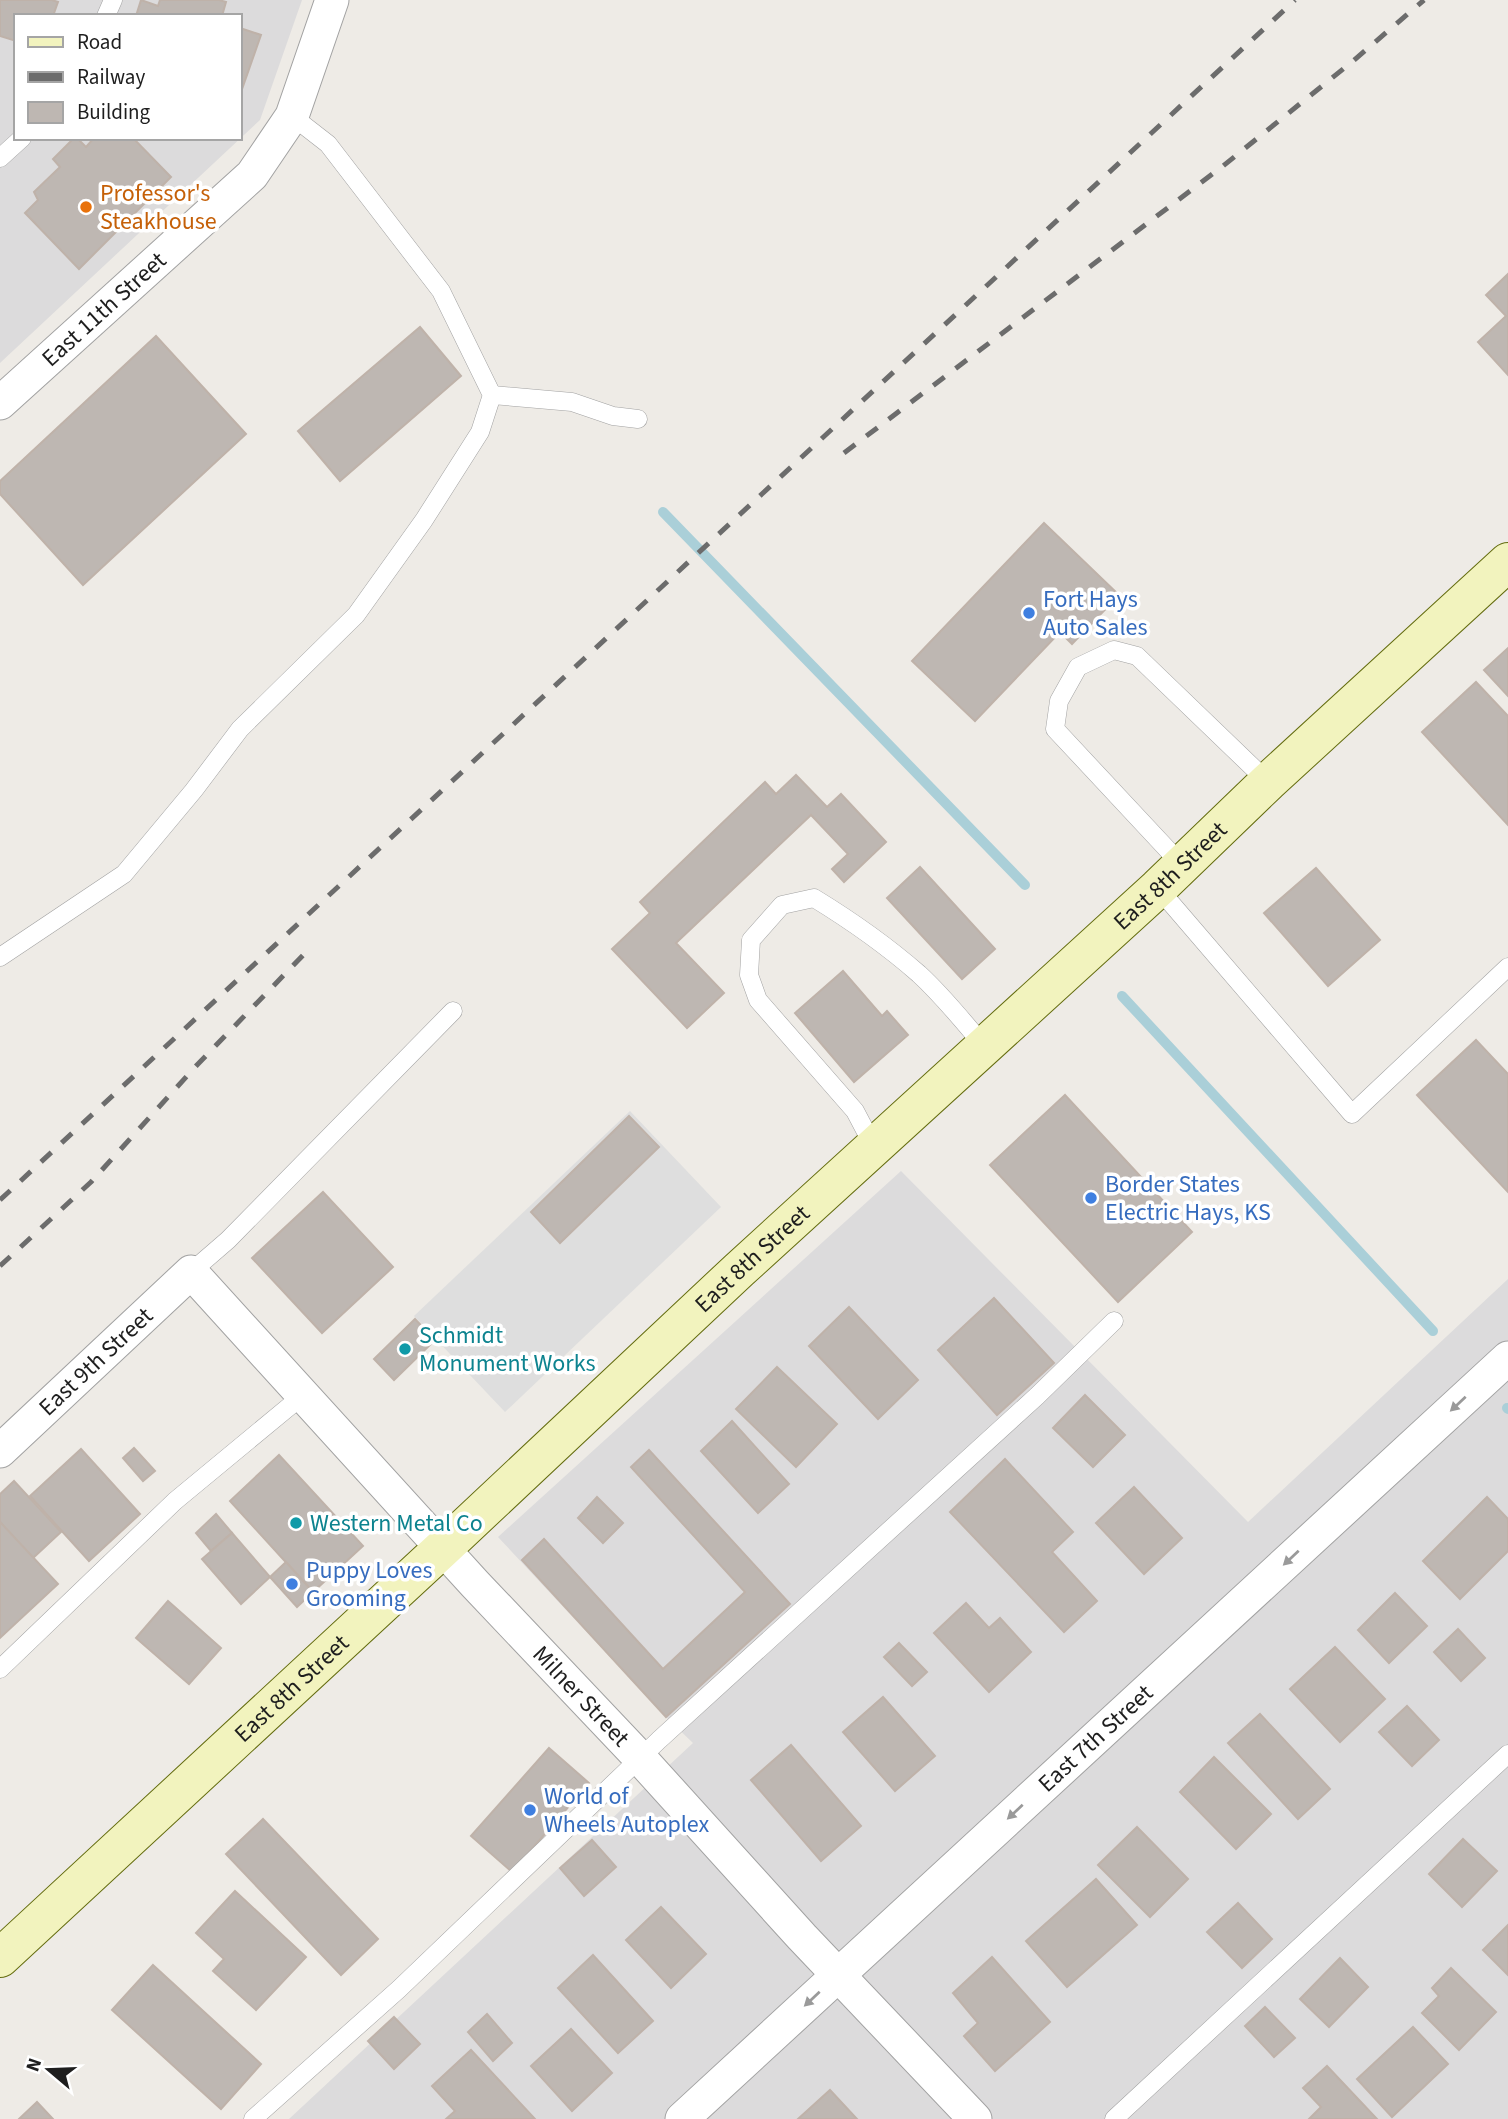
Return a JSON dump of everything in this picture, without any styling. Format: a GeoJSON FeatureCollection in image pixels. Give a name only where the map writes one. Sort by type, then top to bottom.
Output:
{"type":"FeatureCollection","features":[{"type":"Feature","properties":{"kind":"main road","name":"East 8th Street"},"geometry":{"type":"LineString","coordinates":[[0,1958],[613,1387],[1508,562]]}},
{"type":"Feature","properties":{"kind":"street","name":"East 11th Street"},"geometry":{"type":"LineString","coordinates":[[0,403],[252,175],[292,116],[332,0]]}},
{"type":"Feature","properties":{"kind":"street","name":"Milner Street"},"geometry":{"type":"LineString","coordinates":[[191,1272],[302,1396],[640,1758],[802,1937],[975,2119]]}},
{"type":"Feature","properties":{"kind":"street","name":"East 9th Street"},"geometry":{"type":"LineString","coordinates":[[0,1451],[191,1272]]}},
{"type":"Feature","properties":{"kind":"street","name":"East 7th Street"},"geometry":{"type":"LineString","coordinates":[[682,2119],[1508,1357]]}},
{"type":"Feature","properties":{"kind":"lane"},"geometry":{"type":"LineString","coordinates":[[0,957],[124,874],[194,790],[240,729],[356,615],[424,520],[480,432],[492,395],[441,291],[328,144],[292,116]]}},
{"type":"Feature","properties":{"kind":"lane"},"geometry":{"type":"LineString","coordinates":[[0,158],[20,140]]}},
{"type":"Feature","properties":{"kind":"lane"},"geometry":{"type":"LineString","coordinates":[[492,395],[572,402],[613,416],[638,419]]}},
{"type":"Feature","properties":{"kind":"lane"},"geometry":{"type":"LineString","coordinates":[[1268,782],[1137,656],[1114,650],[1078,667],[1059,701],[1055,729],[1352,1114],[1508,967]]}},
{"type":"Feature","properties":{"kind":"lane"},"geometry":{"type":"LineString","coordinates":[[874,1147],[855,1111],[758,1000],[749,975],[751,940],[782,905],[814,898],[843,916],[918,974],[954,1010],[984,1046]]}},
{"type":"Feature","properties":{"kind":"lane"},"geometry":{"type":"LineString","coordinates":[[191,1272],[228,1240],[453,1012]]}},
{"type":"Feature","properties":{"kind":"lane"},"geometry":{"type":"LineString","coordinates":[[253,2119],[399,1989],[640,1758],[1037,1396],[1114,1321]]}},
{"type":"Feature","properties":{"kind":"lane"},"geometry":{"type":"LineString","coordinates":[[0,1669],[175,1501],[302,1396]]}},
{"type":"Feature","properties":{"kind":"lane"},"geometry":{"type":"LineString","coordinates":[[1114,2119],[1508,1754]]}},
{"type":"Feature","properties":{"kind":"shaded area"},"geometry":{"type":"Polygon","coordinates":[[[0,0],[302,0],[260,120],[242,137],[242,14],[14,14],[14,140],[239,140],[0,363],[0,0]]]}},
{"type":"Feature","properties":{"kind":"shaded area"},"geometry":{"type":"Polygon","coordinates":[[[630,1111],[721,1207],[505,1412],[414,1316],[630,1111]]]}},
{"type":"Feature","properties":{"kind":"shaded area"},"geometry":{"type":"Polygon","coordinates":[[[901,1171],[1248,1522],[1508,1279],[1508,2119],[289,2119],[693,1743],[498,1537],[901,1171]]]}},
{"type":"Feature","properties":{"kind":"building"},"geometry":{"type":"Polygon","coordinates":[[[0,0],[58,2],[54,14],[14,14],[14,40],[0,36],[0,0]]]}},
{"type":"Feature","properties":{"kind":"building"},"geometry":{"type":"Polygon","coordinates":[[[141,0],[158,6],[160,0],[226,2],[223,14],[137,14],[141,0]]]}},
{"type":"Feature","properties":{"kind":"building"},"geometry":{"type":"Polygon","coordinates":[[[242,29],[261,35],[242,89],[242,29]]]}},
{"type":"Feature","properties":{"kind":"building","name":"Professor's Steakhouse"},"geometry":{"type":"Polygon","coordinates":[[[72,140],[79,140],[86,147],[92,140],[135,140],[171,177],[79,269],[25,213],[38,200],[34,192],[60,167],[53,159],[72,140]]]}},
{"type":"Feature","properties":{"kind":"building"},"geometry":{"type":"Polygon","coordinates":[[[1508,274],[1508,375],[1478,342],[1506,316],[1486,295],[1508,274]]]}},
{"type":"Feature","properties":{"kind":"building"},"geometry":{"type":"Polygon","coordinates":[[[420,327],[461,376],[340,481],[298,431],[420,327]]]}},
{"type":"Feature","properties":{"kind":"building"},"geometry":{"type":"Polygon","coordinates":[[[156,336],[246,434],[83,585],[0,494],[0,481],[156,336]]]}},
{"type":"Feature","properties":{"kind":"building","name":"Fort Hays Auto Sales"},"geometry":{"type":"Polygon","coordinates":[[[1044,523],[1119,595],[1072,644],[1060,632],[975,721],[912,661],[1044,523]]]}},
{"type":"Feature","properties":{"kind":"building"},"geometry":{"type":"Polygon","coordinates":[[[1508,648],[1508,696],[1484,670],[1508,648]]]}},
{"type":"Feature","properties":{"kind":"building"},"geometry":{"type":"Polygon","coordinates":[[[1476,682],[1508,716],[1508,825],[1422,732],[1476,682]]]}},
{"type":"Feature","properties":{"kind":"building"},"geometry":{"type":"Polygon","coordinates":[[[796,775],[827,807],[841,794],[886,842],[844,882],[832,869],[848,854],[811,815],[676,943],[724,993],[687,1028],[612,949],[650,913],[640,902],[765,782],[776,794],[796,775]]]}},
{"type":"Feature","properties":{"kind":"building"},"geometry":{"type":"Polygon","coordinates":[[[920,867],[995,949],[962,979],[887,898],[920,867]]]}},
{"type":"Feature","properties":{"kind":"building"},"geometry":{"type":"Polygon","coordinates":[[[1316,868],[1380,940],[1328,986],[1264,913],[1316,868]]]}},
{"type":"Feature","properties":{"kind":"building"},"geometry":{"type":"Polygon","coordinates":[[[843,971],[882,1016],[887,1011],[908,1035],[854,1082],[795,1013],[843,971]]]}},
{"type":"Feature","properties":{"kind":"building"},"geometry":{"type":"Polygon","coordinates":[[[1476,1040],[1508,1074],[1508,1192],[1417,1095],[1476,1040]]]}},
{"type":"Feature","properties":{"kind":"building","name":"Border States Electric Hays, KS"},"geometry":{"type":"Polygon","coordinates":[[[1065,1095],[1192,1232],[1118,1302],[990,1165],[1065,1095]]]}},
{"type":"Feature","properties":{"kind":"building"},"geometry":{"type":"Polygon","coordinates":[[[629,1116],[659,1147],[560,1243],[531,1212],[629,1116]]]}},
{"type":"Feature","properties":{"kind":"building"},"geometry":{"type":"Polygon","coordinates":[[[323,1192],[393,1267],[322,1333],[252,1258],[323,1192]]]}},
{"type":"Feature","properties":{"kind":"building"},"geometry":{"type":"Polygon","coordinates":[[[994,1298],[1054,1363],[997,1415],[938,1350],[994,1298]]]}},
{"type":"Feature","properties":{"kind":"building"},"geometry":{"type":"Polygon","coordinates":[[[849,1307],[918,1380],[878,1419],[809,1346],[849,1307]]]}},
{"type":"Feature","properties":{"kind":"building","name":"Schmidt Monument Works"},"geometry":{"type":"Polygon","coordinates":[[[415,1319],[435,1340],[394,1380],[374,1359],[415,1319]]]}},
{"type":"Feature","properties":{"kind":"building"},"geometry":{"type":"Polygon","coordinates":[[[777,1367],[837,1424],[796,1467],[736,1409],[777,1367]]]}},
{"type":"Feature","properties":{"kind":"building"},"geometry":{"type":"Polygon","coordinates":[[[1085,1395],[1125,1435],[1093,1467],[1053,1428],[1085,1395]]]}},
{"type":"Feature","properties":{"kind":"building"},"geometry":{"type":"Polygon","coordinates":[[[732,1421],[789,1484],[758,1513],[701,1451],[732,1421]]]}},
{"type":"Feature","properties":{"kind":"building"},"geometry":{"type":"Polygon","coordinates":[[[134,1448],[155,1471],[143,1481],[123,1458],[134,1448]]]}},
{"type":"Feature","properties":{"kind":"building"},"geometry":{"type":"Polygon","coordinates":[[[81,1449],[140,1514],[89,1561],[30,1496],[81,1449]]]}},
{"type":"Feature","properties":{"kind":"building"},"geometry":{"type":"Polygon","coordinates":[[[649,1450],[790,1604],[666,1717],[522,1560],[544,1539],[663,1669],[745,1592],[631,1467],[649,1450]]]}},
{"type":"Feature","properties":{"kind":"building","name":"Western Metal Co"},"geometry":{"type":"Polygon","coordinates":[[[279,1455],[363,1546],[313,1592],[230,1501],[279,1455]]]}},
{"type":"Feature","properties":{"kind":"building"},"geometry":{"type":"Polygon","coordinates":[[[1005,1459],[1073,1532],[1052,1552],[1097,1601],[1064,1632],[950,1512],[1005,1459]]]}},
{"type":"Feature","properties":{"kind":"building"},"geometry":{"type":"Polygon","coordinates":[[[14,1481],[61,1532],[33,1558],[0,1522],[0,1494],[14,1481]]]}},
{"type":"Feature","properties":{"kind":"building"},"geometry":{"type":"Polygon","coordinates":[[[1134,1487],[1182,1538],[1144,1574],[1096,1523],[1134,1487]]]}},
{"type":"Feature","properties":{"kind":"building"},"geometry":{"type":"Polygon","coordinates":[[[597,1497],[623,1523],[603,1543],[578,1518],[597,1497]]]}},
{"type":"Feature","properties":{"kind":"building"},"geometry":{"type":"Polygon","coordinates":[[[1487,1497],[1508,1519],[1508,1551],[1460,1599],[1423,1561],[1487,1497]]]}},
{"type":"Feature","properties":{"kind":"building"},"geometry":{"type":"Polygon","coordinates":[[[216,1514],[232,1533],[211,1551],[196,1533],[216,1514]]]}},
{"type":"Feature","properties":{"kind":"building"},"geometry":{"type":"Polygon","coordinates":[[[0,1522],[58,1584],[0,1638],[0,1522]]]}},
{"type":"Feature","properties":{"kind":"building"},"geometry":{"type":"Polygon","coordinates":[[[232,1533],[270,1577],[241,1604],[202,1559],[232,1533]]]}},
{"type":"Feature","properties":{"kind":"building","name":"Puppy Loves Grooming"},"geometry":{"type":"Polygon","coordinates":[[[286,1562],[313,1592],[297,1607],[270,1577],[286,1562]]]}},
{"type":"Feature","properties":{"kind":"building"},"geometry":{"type":"Polygon","coordinates":[[[1395,1593],[1427,1626],[1389,1663],[1358,1630],[1395,1593]]]}},
{"type":"Feature","properties":{"kind":"building"},"geometry":{"type":"Polygon","coordinates":[[[168,1601],[221,1648],[189,1684],[136,1638],[168,1601]]]}},
{"type":"Feature","properties":{"kind":"building"},"geometry":{"type":"Polygon","coordinates":[[[966,1603],[989,1628],[1000,1618],[1031,1652],[989,1692],[934,1633],[966,1603]]]}},
{"type":"Feature","properties":{"kind":"building"},"geometry":{"type":"Polygon","coordinates":[[[1458,1629],[1485,1658],[1461,1681],[1434,1652],[1458,1629]]]}},
{"type":"Feature","properties":{"kind":"building"},"geometry":{"type":"Polygon","coordinates":[[[899,1643],[927,1672],[912,1686],[884,1657],[899,1643]]]}},
{"type":"Feature","properties":{"kind":"building"},"geometry":{"type":"Polygon","coordinates":[[[1335,1647],[1385,1699],[1340,1742],[1290,1689],[1335,1647]]]}},
{"type":"Feature","properties":{"kind":"building"},"geometry":{"type":"Polygon","coordinates":[[[883,1697],[935,1756],[895,1791],[843,1732],[883,1697]]]}},
{"type":"Feature","properties":{"kind":"building"},"geometry":{"type":"Polygon","coordinates":[[[1407,1706],[1439,1740],[1412,1766],[1379,1732],[1407,1706]]]}},
{"type":"Feature","properties":{"kind":"building"},"geometry":{"type":"Polygon","coordinates":[[[1260,1714],[1330,1789],[1298,1819],[1228,1743],[1260,1714]]]}},
{"type":"Feature","properties":{"kind":"building"},"geometry":{"type":"Polygon","coordinates":[[[791,1745],[861,1826],[821,1861],[751,1780],[791,1745]]]}},
{"type":"Feature","properties":{"kind":"building","name":"World of Wheels Autoplex"},"geometry":{"type":"Polygon","coordinates":[[[549,1748],[589,1783],[512,1872],[471,1836],[549,1748]]]}},
{"type":"Feature","properties":{"kind":"building"},"geometry":{"type":"Polygon","coordinates":[[[1214,1757],[1271,1814],[1236,1849],[1180,1792],[1214,1757]]]}},
{"type":"Feature","properties":{"kind":"building"},"geometry":{"type":"Polygon","coordinates":[[[263,1819],[378,1939],[341,1975],[226,1854],[263,1819]]]}},
{"type":"Feature","properties":{"kind":"building"},"geometry":{"type":"Polygon","coordinates":[[[1137,1827],[1188,1879],[1150,1917],[1098,1865],[1137,1827]]]}},
{"type":"Feature","properties":{"kind":"building"},"geometry":{"type":"Polygon","coordinates":[[[1463,1839],[1497,1871],[1462,1907],[1429,1874],[1463,1839]]]}},
{"type":"Feature","properties":{"kind":"building"},"geometry":{"type":"Polygon","coordinates":[[[592,1840],[616,1867],[584,1896],[560,1868],[592,1840]]]}},
{"type":"Feature","properties":{"kind":"building"},"geometry":{"type":"Polygon","coordinates":[[[1096,1879],[1137,1925],[1067,1987],[1026,1941],[1096,1879]]]}},
{"type":"Feature","properties":{"kind":"building"},"geometry":{"type":"Polygon","coordinates":[[[235,1891],[306,1957],[256,2010],[213,1971],[224,1959],[196,1933],[235,1891]]]}},
{"type":"Feature","properties":{"kind":"building"},"geometry":{"type":"Polygon","coordinates":[[[1238,1903],[1272,1939],[1242,1968],[1207,1932],[1238,1903]]]}},
{"type":"Feature","properties":{"kind":"building"},"geometry":{"type":"Polygon","coordinates":[[[661,1907],[706,1954],[671,1988],[626,1940],[661,1907]]]}},
{"type":"Feature","properties":{"kind":"building"},"geometry":{"type":"Polygon","coordinates":[[[1508,1925],[1508,1975],[1483,1950],[1508,1925]]]}},
{"type":"Feature","properties":{"kind":"building"},"geometry":{"type":"Polygon","coordinates":[[[593,1955],[653,2021],[618,2053],[558,1988],[593,1955]]]}},
{"type":"Feature","properties":{"kind":"building"},"geometry":{"type":"Polygon","coordinates":[[[992,1957],[1050,2022],[995,2071],[964,2036],[978,2023],[953,1993],[992,1957]]]}},
{"type":"Feature","properties":{"kind":"building"},"geometry":{"type":"Polygon","coordinates":[[[1340,1958],[1368,1987],[1329,2027],[1300,1999],[1340,1958]]]}},
{"type":"Feature","properties":{"kind":"building"},"geometry":{"type":"Polygon","coordinates":[[[153,1965],[261,2064],[221,2109],[112,2010],[153,1965]]]}},
{"type":"Feature","properties":{"kind":"building"},"geometry":{"type":"Polygon","coordinates":[[[1451,1968],[1496,2012],[1459,2050],[1422,2013],[1439,1996],[1432,1988],[1451,1968]]]}},
{"type":"Feature","properties":{"kind":"building"},"geometry":{"type":"Polygon","coordinates":[[[1265,2007],[1295,2038],[1274,2057],[1245,2026],[1265,2007]]]}},
{"type":"Feature","properties":{"kind":"building"},"geometry":{"type":"Polygon","coordinates":[[[487,2014],[512,2043],[493,2061],[468,2032],[487,2014]]]}},
{"type":"Feature","properties":{"kind":"building"},"geometry":{"type":"Polygon","coordinates":[[[394,2017],[420,2044],[394,2069],[368,2041],[394,2017]]]}},
{"type":"Feature","properties":{"kind":"building"},"geometry":{"type":"Polygon","coordinates":[[[1413,2027],[1448,2064],[1392,2117],[1357,2079],[1413,2027]]]}},
{"type":"Feature","properties":{"kind":"building"},"geometry":{"type":"Polygon","coordinates":[[[571,2029],[612,2073],[572,2111],[531,2066],[571,2029]]]}},
{"type":"Feature","properties":{"kind":"building"},"geometry":{"type":"Polygon","coordinates":[[[471,2050],[535,2119],[446,2119],[455,2111],[432,2086],[471,2050]]]}},
{"type":"Feature","properties":{"kind":"building"},"geometry":{"type":"Polygon","coordinates":[[[1327,2066],[1377,2119],[1309,2119],[1321,2107],[1303,2088],[1327,2066]]]}},
{"type":"Feature","properties":{"kind":"building"},"geometry":{"type":"Polygon","coordinates":[[[830,2090],[857,2119],[798,2119],[830,2090]]]}},
{"type":"Feature","properties":{"kind":"building"},"geometry":{"type":"Polygon","coordinates":[[[37,2102],[53,2119],[19,2119],[37,2102]]]}},
{"type":"Feature","properties":{"kind":"waterway"},"geometry":{"type":"LineString","coordinates":[[663,512],[1025,885]]}},
{"type":"Feature","properties":{"kind":"waterway"},"geometry":{"type":"LineString","coordinates":[[1122,996],[1433,1331]]}},
{"type":"Feature","properties":{"kind":"railway"},"geometry":{"type":"LineString","coordinates":[[0,1200],[1295,0]]}},
{"type":"Feature","properties":{"kind":"railway"},"geometry":{"type":"LineString","coordinates":[[844,453],[1223,166],[1424,0]]}},
{"type":"Feature","properties":{"kind":"railway"},"geometry":{"type":"LineString","coordinates":[[0,1266],[91,1182],[197,1065],[310,948]]}},
{"type":"Feature","properties":{"kind":"place","name":"Professor's Steakhouse"},"geometry":{"type":"Point","coordinates":[86,207]}},
{"type":"Feature","properties":{"kind":"place","name":"Fort Hays Auto Sales"},"geometry":{"type":"Point","coordinates":[1029,613]}},
{"type":"Feature","properties":{"kind":"place","name":"Border States Electric Hays, KS"},"geometry":{"type":"Point","coordinates":[1091,1198]}},
{"type":"Feature","properties":{"kind":"place","name":"Schmidt Monument Works"},"geometry":{"type":"Point","coordinates":[405,1349]}},
{"type":"Feature","properties":{"kind":"place","name":"Western Metal Co"},"geometry":{"type":"Point","coordinates":[296,1523]}},
{"type":"Feature","properties":{"kind":"place","name":"Puppy Loves Grooming"},"geometry":{"type":"Point","coordinates":[292,1584]}},
{"type":"Feature","properties":{"kind":"place","name":"World of Wheels Autoplex"},"geometry":{"type":"Point","coordinates":[530,1810]}}]}
